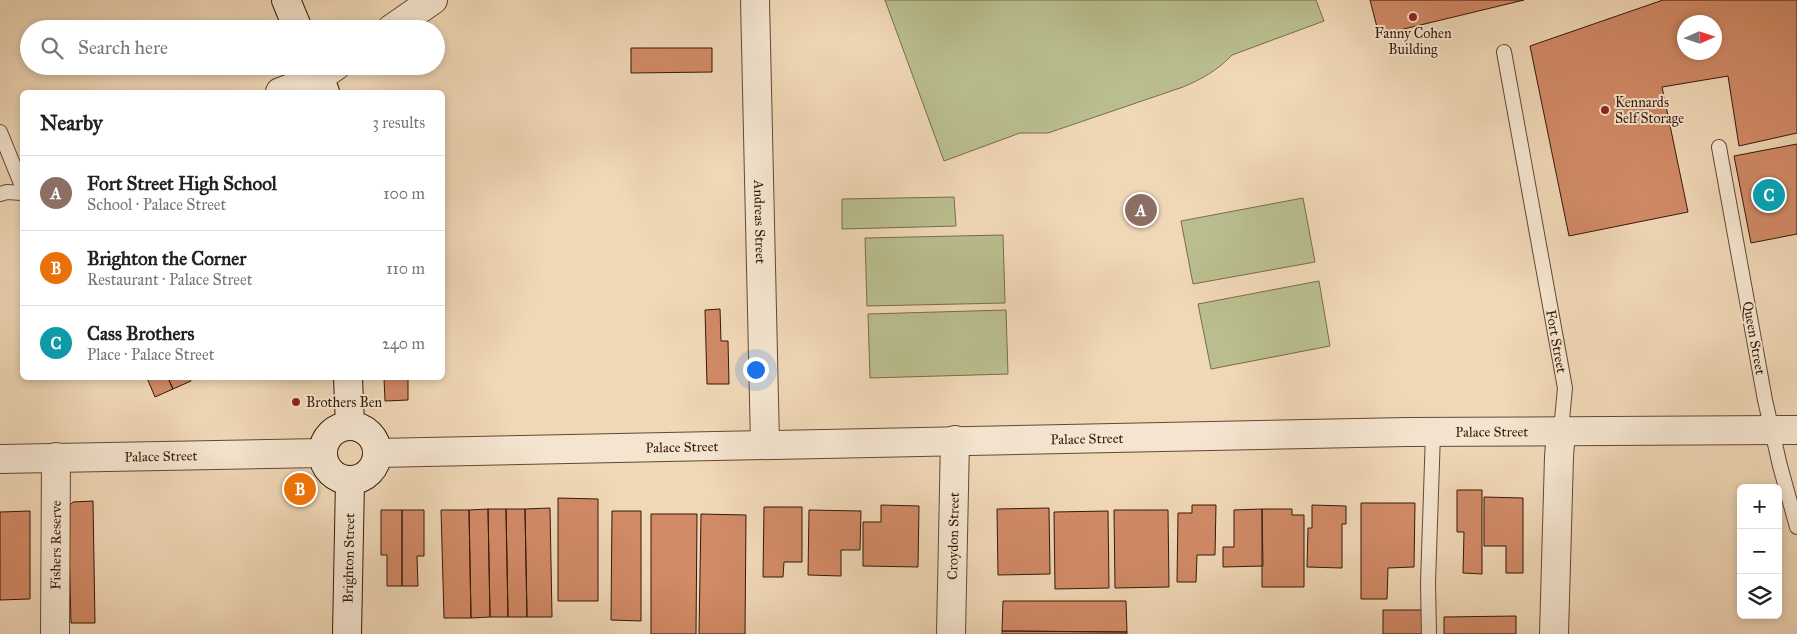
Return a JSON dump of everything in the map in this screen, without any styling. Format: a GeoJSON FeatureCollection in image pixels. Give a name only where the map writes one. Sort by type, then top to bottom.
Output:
{"type":"FeatureCollection","features":[{"type":"Feature","properties":{"kind":"street"},"geometry":{"type":"LineString","coordinates":[[286,0],[294,20]]}},
{"type":"Feature","properties":{"kind":"street"},"geometry":{"type":"LineString","coordinates":[[404,20],[434,0]]}},
{"type":"Feature","properties":{"kind":"street","name":"Andreas Street"},"geometry":{"type":"LineString","coordinates":[[755,0],[765,444]]}},
{"type":"Feature","properties":{"kind":"street"},"geometry":{"type":"LineString","coordinates":[[285,90],[324,75]]}},
{"type":"Feature","properties":{"kind":"street"},"geometry":{"type":"LineString","coordinates":[[348,380],[350,425]]}},
{"type":"Feature","properties":{"kind":"street"},"geometry":{"type":"LineString","coordinates":[[350,425],[359,427],[372,437],[376,444],[377,453],[372,469],[366,475],[350,480],[342,479],[328,470],[322,453],[324,444],[334,430],[350,425]]}},
{"type":"Feature","properties":{"kind":"street","name":"Fort Street"},"geometry":{"type":"LineString","coordinates":[[1554,634],[1561,430]]}},
{"type":"Feature","properties":{"kind":"street","name":"Palace Street"},"geometry":{"type":"LineString","coordinates":[[377,453],[1397,432],[1784,430]]}},
{"type":"Feature","properties":{"kind":"street","name":"Croydon Street"},"geometry":{"type":"LineString","coordinates":[[951,634],[955,440]]}},
{"type":"Feature","properties":{"kind":"street","name":"Palace Street"},"geometry":{"type":"LineString","coordinates":[[0,460],[56,457],[322,453]]}},
{"type":"Feature","properties":{"kind":"street","name":"Fishers Reserve"},"geometry":{"type":"LineString","coordinates":[[55,634],[56,457]]}},
{"type":"Feature","properties":{"kind":"street","name":"Brighton Street"},"geometry":{"type":"LineString","coordinates":[[347,634],[350,480]]}},
{"type":"Feature","properties":{"kind":"lane","name":"Fort Street"},"geometry":{"type":"LineString","coordinates":[[1504,52],[1565,388],[1561,430]]}},
{"type":"Feature","properties":{"kind":"lane"},"geometry":{"type":"LineString","coordinates":[[0,132],[20,181]]}},
{"type":"Feature","properties":{"kind":"lane","name":"Queen Street"},"geometry":{"type":"LineString","coordinates":[[1719,147],[1784,430],[1797,527]]}},
{"type":"Feature","properties":{"kind":"lane"},"geometry":{"type":"LineString","coordinates":[[0,194],[7,192],[20,193]]}},
{"type":"Feature","properties":{"kind":"lane"},"geometry":{"type":"LineString","coordinates":[[1429,634],[1428,583],[1433,433]]}},
{"type":"Feature","properties":{"kind":"green space"},"geometry":{"type":"Polygon","coordinates":[[[885,0],[1316,0],[1324,21],[1232,55],[1209,74],[1183,87],[1048,133],[1020,133],[944,161],[885,0]]]}},
{"type":"Feature","properties":{"kind":"green space"},"geometry":{"type":"Polygon","coordinates":[[[954,197],[956,226],[842,229],[842,199],[954,197]]]}},
{"type":"Feature","properties":{"kind":"green space"},"geometry":{"type":"Polygon","coordinates":[[[1303,198],[1315,262],[1193,284],[1181,221],[1303,198]]]}},
{"type":"Feature","properties":{"kind":"green space"},"geometry":{"type":"Polygon","coordinates":[[[1003,235],[1005,303],[867,306],[865,238],[1003,235]]]}},
{"type":"Feature","properties":{"kind":"green space"},"geometry":{"type":"Polygon","coordinates":[[[1319,281],[1330,346],[1211,369],[1198,304],[1319,281]]]}},
{"type":"Feature","properties":{"kind":"green space"},"geometry":{"type":"Polygon","coordinates":[[[1006,310],[1008,374],[870,378],[868,314],[1006,310]]]}},
{"type":"Feature","properties":{"kind":"building","name":"Fanny Cohen Building"},"geometry":{"type":"Polygon","coordinates":[[[1370,0],[1524,0],[1379,35],[1370,0]]]}},
{"type":"Feature","properties":{"kind":"building","name":"Kennards Self Storage"},"geometry":{"type":"Polygon","coordinates":[[[1663,0],[1797,0],[1797,133],[1739,146],[1728,76],[1662,87],[1688,212],[1569,236],[1530,46],[1663,0]]]}},
{"type":"Feature","properties":{"kind":"building"},"geometry":{"type":"Polygon","coordinates":[[[631,48],[712,48],[712,72],[631,73],[631,48]]]}},
{"type":"Feature","properties":{"kind":"building"},"geometry":{"type":"Polygon","coordinates":[[[1797,144],[1797,234],[1751,243],[1734,156],[1797,144]]]}},
{"type":"Feature","properties":{"kind":"building"},"geometry":{"type":"Polygon","coordinates":[[[720,309],[721,341],[728,341],[729,384],[707,384],[705,310],[720,309]]]}},
{"type":"Feature","properties":{"kind":"building"},"geometry":{"type":"Polygon","coordinates":[[[148,380],[169,380],[173,389],[155,397],[148,380]]]}},
{"type":"Feature","properties":{"kind":"building"},"geometry":{"type":"Polygon","coordinates":[[[169,380],[191,381],[173,389],[169,380]]]}},
{"type":"Feature","properties":{"kind":"building"},"geometry":{"type":"Polygon","coordinates":[[[384,380],[408,380],[408,400],[385,401],[384,380]]]}},
{"type":"Feature","properties":{"kind":"building"},"geometry":{"type":"Polygon","coordinates":[[[1457,490],[1482,490],[1482,574],[1463,573],[1464,532],[1457,532],[1457,490]]]}},
{"type":"Feature","properties":{"kind":"building"},"geometry":{"type":"Polygon","coordinates":[[[1484,497],[1523,498],[1523,573],[1506,573],[1506,546],[1484,546],[1484,497]]]}},
{"type":"Feature","properties":{"kind":"building"},"geometry":{"type":"Polygon","coordinates":[[[558,498],[598,499],[598,601],[558,601],[558,498]]]}},
{"type":"Feature","properties":{"kind":"building"},"geometry":{"type":"Polygon","coordinates":[[[93,501],[95,623],[71,623],[68,507],[73,502],[93,501]]]}},
{"type":"Feature","properties":{"kind":"building"},"geometry":{"type":"Polygon","coordinates":[[[1361,503],[1415,503],[1414,567],[1388,568],[1387,599],[1361,599],[1361,503]]]}},
{"type":"Feature","properties":{"kind":"building"},"geometry":{"type":"Polygon","coordinates":[[[881,505],[919,506],[918,567],[863,566],[863,522],[881,522],[881,505]]]}},
{"type":"Feature","properties":{"kind":"building"},"geometry":{"type":"Polygon","coordinates":[[[1192,505],[1216,505],[1215,555],[1197,555],[1196,582],[1177,582],[1178,513],[1192,513],[1192,505]]]}},
{"type":"Feature","properties":{"kind":"building"},"geometry":{"type":"Polygon","coordinates":[[[1312,505],[1346,506],[1346,524],[1342,524],[1342,568],[1307,567],[1308,528],[1312,528],[1312,505]]]}},
{"type":"Feature","properties":{"kind":"building"},"geometry":{"type":"Polygon","coordinates":[[[764,507],[802,507],[802,562],[784,562],[783,577],[763,577],[764,507]]]}},
{"type":"Feature","properties":{"kind":"building"},"geometry":{"type":"Polygon","coordinates":[[[550,508],[552,617],[527,617],[525,509],[550,508]]]}},
{"type":"Feature","properties":{"kind":"building"},"geometry":{"type":"Polygon","coordinates":[[[1049,508],[1050,574],[998,575],[997,509],[1049,508]]]}},
{"type":"Feature","properties":{"kind":"building"},"geometry":{"type":"Polygon","coordinates":[[[488,509],[490,617],[471,618],[469,510],[488,509]]]}},
{"type":"Feature","properties":{"kind":"building"},"geometry":{"type":"Polygon","coordinates":[[[488,509],[506,509],[508,617],[490,617],[488,509]]]}},
{"type":"Feature","properties":{"kind":"building"},"geometry":{"type":"Polygon","coordinates":[[[506,509],[525,509],[527,617],[508,617],[506,509]]]}},
{"type":"Feature","properties":{"kind":"building"},"geometry":{"type":"Polygon","coordinates":[[[1262,509],[1292,509],[1292,515],[1304,515],[1304,587],[1262,587],[1262,509]]]}},
{"type":"Feature","properties":{"kind":"building"},"geometry":{"type":"Polygon","coordinates":[[[1262,509],[1263,566],[1223,567],[1223,547],[1234,547],[1234,510],[1262,509]]]}},
{"type":"Feature","properties":{"kind":"building"},"geometry":{"type":"Polygon","coordinates":[[[381,510],[402,510],[402,586],[387,586],[387,555],[381,555],[381,510]]]}},
{"type":"Feature","properties":{"kind":"building"},"geometry":{"type":"Polygon","coordinates":[[[402,510],[424,510],[424,556],[417,556],[418,586],[402,586],[402,510]]]}},
{"type":"Feature","properties":{"kind":"building"},"geometry":{"type":"Polygon","coordinates":[[[441,510],[469,510],[471,618],[444,618],[441,510]]]}},
{"type":"Feature","properties":{"kind":"building"},"geometry":{"type":"Polygon","coordinates":[[[809,510],[861,511],[860,550],[841,550],[841,576],[808,575],[809,510]]]}},
{"type":"Feature","properties":{"kind":"building"},"geometry":{"type":"Polygon","coordinates":[[[1114,510],[1168,510],[1169,587],[1115,588],[1114,510]]]}},
{"type":"Feature","properties":{"kind":"building"},"geometry":{"type":"Polygon","coordinates":[[[30,511],[30,599],[0,600],[0,512],[30,511]]]}},
{"type":"Feature","properties":{"kind":"building"},"geometry":{"type":"Polygon","coordinates":[[[612,511],[641,511],[641,621],[611,620],[612,511]]]}},
{"type":"Feature","properties":{"kind":"building"},"geometry":{"type":"Polygon","coordinates":[[[1108,511],[1109,588],[1055,589],[1054,512],[1108,511]]]}},
{"type":"Feature","properties":{"kind":"building"},"geometry":{"type":"Polygon","coordinates":[[[651,514],[697,514],[696,634],[651,634],[651,514]]]}},
{"type":"Feature","properties":{"kind":"building"},"geometry":{"type":"Polygon","coordinates":[[[701,514],[746,515],[745,634],[699,634],[701,514]]]}},
{"type":"Feature","properties":{"kind":"building"},"geometry":{"type":"Polygon","coordinates":[[[1003,601],[1126,601],[1127,632],[1002,631],[1003,601]]]}},
{"type":"Feature","properties":{"kind":"building"},"geometry":{"type":"Polygon","coordinates":[[[1383,610],[1424,610],[1424,634],[1383,634],[1383,610]]]}},
{"type":"Feature","properties":{"kind":"building"},"geometry":{"type":"Polygon","coordinates":[[[1516,616],[1516,634],[1444,634],[1444,617],[1516,616]]]}},
{"type":"Feature","properties":{"kind":"building"},"geometry":{"type":"Polygon","coordinates":[[[1002,631],[1127,632],[1127,634],[1002,634],[1002,631]]]}},
{"type":"Feature","properties":{"kind":"place","name":"Fanny Cohen Building"},"geometry":{"type":"Point","coordinates":[1413,17]}},
{"type":"Feature","properties":{"kind":"place","name":"Kennards Self Storage"},"geometry":{"type":"Point","coordinates":[1605,110]}},
{"type":"Feature","properties":{"kind":"place","name":"Cass Brothers"},"geometry":{"type":"Point","coordinates":[1769,195]}},
{"type":"Feature","properties":{"kind":"place","name":"Fort Street High School"},"geometry":{"type":"Point","coordinates":[1141,210]}},
{"type":"Feature","properties":{"kind":"place","name":"Brothers Ben"},"geometry":{"type":"Point","coordinates":[296,402]}},
{"type":"Feature","properties":{"kind":"place","name":"Brighton the Corner"},"geometry":{"type":"Point","coordinates":[300,489]}}]}
